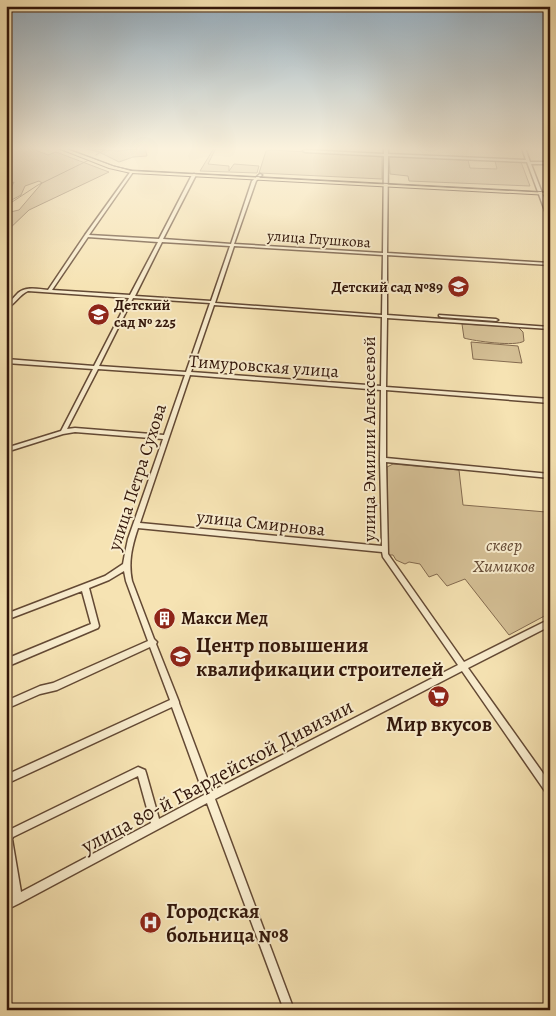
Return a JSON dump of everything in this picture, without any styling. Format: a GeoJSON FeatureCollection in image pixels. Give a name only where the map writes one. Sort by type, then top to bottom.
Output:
{"type":"FeatureCollection","features":[{"type":"Feature","properties":{"kind":"street"},"geometry":{"type":"LineString","coordinates":[[49,291],[115,195]]}},
{"type":"Feature","properties":{"kind":"street"},"geometry":{"type":"LineString","coordinates":[[63,432],[184,195]]}},
{"type":"Feature","properties":{"kind":"street","name":"улица Петра Сухова"},"geometry":{"type":"LineString","coordinates":[[249,195],[129,545],[126,566],[129,580],[289,1010]]}},
{"type":"Feature","properties":{"kind":"street","name":"улица Эмилии Алексеевой"},"geometry":{"type":"LineString","coordinates":[[386,195],[383,549],[387,561],[550,791]]}},
{"type":"Feature","properties":{"kind":"street"},"geometry":{"type":"LineString","coordinates":[[542,195],[550,219]]}},
{"type":"Feature","properties":{"kind":"street","name":"улица Глушкова"},"geometry":{"type":"LineString","coordinates":[[86,236],[550,264]]}},
{"type":"Feature","properties":{"kind":"street"},"geometry":{"type":"LineString","coordinates":[[6,308],[24,291],[49,291],[550,324]]}},
{"type":"Feature","properties":{"kind":"street"},"geometry":{"type":"LineString","coordinates":[[384,314],[550,328]]}},
{"type":"Feature","properties":{"kind":"street","name":"Тимуровская улица"},"geometry":{"type":"LineString","coordinates":[[6,361],[550,401]]}},
{"type":"Feature","properties":{"kind":"street"},"geometry":{"type":"LineString","coordinates":[[6,450],[75,430],[166,437]]}},
{"type":"Feature","properties":{"kind":"street"},"geometry":{"type":"LineString","coordinates":[[383,460],[550,476]]}},
{"type":"Feature","properties":{"kind":"street","name":"улица Смирнова"},"geometry":{"type":"LineString","coordinates":[[136,526],[383,549]]}},
{"type":"Feature","properties":{"kind":"street"},"geometry":{"type":"LineString","coordinates":[[6,617],[107,578],[126,566]]}},
{"type":"Feature","properties":{"kind":"street"},"geometry":{"type":"LineString","coordinates":[[6,662],[95,626],[85,587]]}},
{"type":"Feature","properties":{"kind":"street","name":"улица 80-й Гвардейской Дивизии"},"geometry":{"type":"LineString","coordinates":[[6,905],[210,797],[550,622]]}},
{"type":"Feature","properties":{"kind":"street"},"geometry":{"type":"LineString","coordinates":[[6,705],[40,690],[54,687],[153,642]]}},
{"type":"Feature","properties":{"kind":"street"},"geometry":{"type":"LineString","coordinates":[[6,780],[175,702]]}},
{"type":"Feature","properties":{"kind":"street"},"geometry":{"type":"LineString","coordinates":[[17,900],[7,838],[10,834],[138,771],[142,773],[156,826]]}},
{"type":"Feature","properties":{"kind":"green space"},"geometry":{"type":"Polygon","coordinates":[[[6,195],[20,195],[6,203],[6,195]]]}},
{"type":"Feature","properties":{"kind":"green space"},"geometry":{"type":"Polygon","coordinates":[[[31,195],[60,195],[29,210],[6,232],[6,213],[19,210],[31,195]]]}},
{"type":"Feature","properties":{"kind":"green space"},"geometry":{"type":"Polygon","coordinates":[[[462,324],[518,327],[523,332],[524,341],[520,343],[504,343],[464,338],[462,324]]]}},
{"type":"Feature","properties":{"kind":"green space"},"geometry":{"type":"Polygon","coordinates":[[[471,342],[518,346],[522,363],[473,359],[471,342]]]}},
{"type":"Feature","properties":{"kind":"green space","name":"сквер Химиков"},"geometry":{"type":"Polygon","coordinates":[[[393,464],[459,470],[463,505],[546,512],[550,529],[550,613],[509,635],[465,579],[447,586],[437,574],[429,577],[420,564],[409,562],[405,564],[396,560],[393,555],[389,555],[387,467],[393,464]]]}},
{"type":"Feature","properties":{"kind":"waterway"},"geometry":{"type":"LineString","coordinates":[[6,206],[22,195]]}},
{"type":"Feature","properties":{"kind":"place","name":"Детский сад №89"},"geometry":{"type":"Point","coordinates":[459,287]}},
{"type":"Feature","properties":{"kind":"place","name":"Детский сад № 225"},"geometry":{"type":"Point","coordinates":[98,314]}},
{"type":"Feature","properties":{"kind":"place","name":"Макси Мед"},"geometry":{"type":"Point","coordinates":[165,618]}},
{"type":"Feature","properties":{"kind":"place","name":"Центр повышения квалификации строителей"},"geometry":{"type":"Point","coordinates":[180,657]}},
{"type":"Feature","properties":{"kind":"place","name":"Мир вкусов"},"geometry":{"type":"Point","coordinates":[439,697]}},
{"type":"Feature","properties":{"kind":"place","name":"Городская больница №8"},"geometry":{"type":"Point","coordinates":[150,923]}}]}
